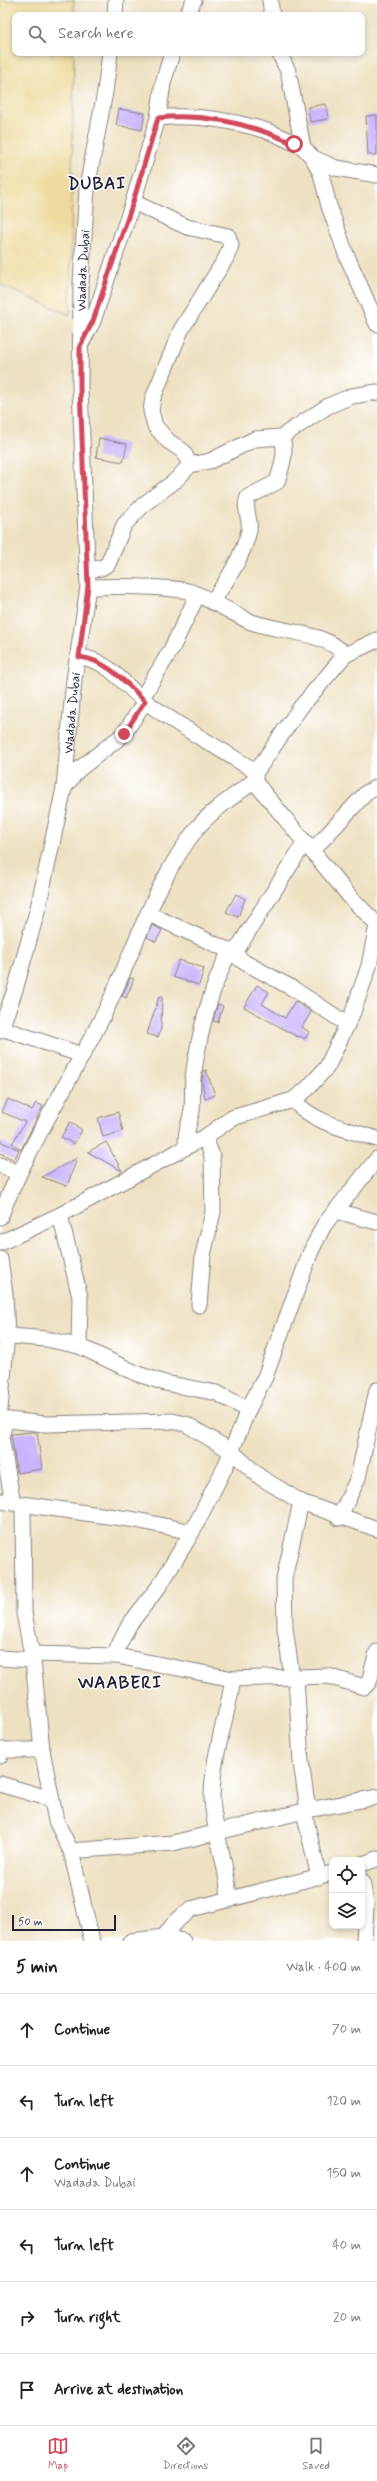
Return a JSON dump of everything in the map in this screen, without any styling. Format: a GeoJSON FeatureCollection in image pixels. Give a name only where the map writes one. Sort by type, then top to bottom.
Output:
{"type":"FeatureCollection","features":[{"type":"Feature","properties":{"kind":"street"},"geometry":{"type":"LineString","coordinates":[[115,12],[116,0]]}},
{"type":"Feature","properties":{"kind":"street"},"geometry":{"type":"LineString","coordinates":[[188,12],[194,0]]}},
{"type":"Feature","properties":{"kind":"street"},"geometry":{"type":"LineString","coordinates":[[270,0],[272,12]]}},
{"type":"Feature","properties":{"kind":"street","name":"Wadada Dubai"},"geometry":{"type":"LineString","coordinates":[[1,1029],[15,990],[38,908],[64,788],[74,680],[79,657],[88,586],[80,388],[81,284],[87,188],[105,92],[110,56]]}},
{"type":"Feature","properties":{"kind":"street"},"geometry":{"type":"LineString","coordinates":[[80,346],[93,321],[133,202],[158,118],[163,83],[171,56]]}},
{"type":"Feature","properties":{"kind":"street"},"geometry":{"type":"LineString","coordinates":[[281,56],[288,70],[303,147]]}},
{"type":"Feature","properties":{"kind":"street"},"geometry":{"type":"LineString","coordinates":[[158,118],[175,116],[235,122],[268,132],[303,147],[313,158],[321,174],[329,206],[346,254],[377,324]]}},
{"type":"Feature","properties":{"kind":"street"},"geometry":{"type":"LineString","coordinates":[[313,158],[336,168],[377,175]]}},
{"type":"Feature","properties":{"kind":"street"},"geometry":{"type":"LineString","coordinates":[[133,202],[187,227],[228,236],[232,245],[204,296],[181,330],[153,398],[151,411],[155,426],[168,441],[183,451],[190,465]]}},
{"type":"Feature","properties":{"kind":"street"},"geometry":{"type":"LineString","coordinates":[[87,570],[101,568],[108,564],[124,525],[144,504],[175,480],[190,465],[210,461],[255,439],[281,437],[328,406],[352,396],[377,392]]}},
{"type":"Feature","properties":{"kind":"street"},"geometry":{"type":"LineString","coordinates":[[212,602],[246,542],[250,522],[245,505],[248,497],[277,482],[284,454],[284,443],[281,437]]}},
{"type":"Feature","properties":{"kind":"street"},"geometry":{"type":"LineString","coordinates":[[88,586],[184,590],[212,602],[249,621],[275,630],[316,637],[332,644],[346,655]]}},
{"type":"Feature","properties":{"kind":"street"},"geometry":{"type":"LineString","coordinates":[[64,788],[78,770],[124,734],[172,648],[197,596]]}},
{"type":"Feature","properties":{"kind":"street"},"geometry":{"type":"LineString","coordinates":[[0,1216],[18,1173],[102,1016],[134,941],[178,855],[199,826],[255,777],[300,708],[346,655],[377,640]]}},
{"type":"Feature","properties":{"kind":"street"},"geometry":{"type":"LineString","coordinates":[[0,1243],[60,1215],[205,1137],[232,1118],[293,1100],[307,1089],[327,1067],[353,1012],[369,966],[377,925],[309,847],[255,777],[143,699],[112,669],[88,658],[79,657]]}},
{"type":"Feature","properties":{"kind":"street"},"geometry":{"type":"LineString","coordinates":[[187,1146],[185,1138],[192,1112],[193,1078],[204,1025],[232,952],[309,847],[366,793],[377,787]]}},
{"type":"Feature","properties":{"kind":"street"},"geometry":{"type":"LineString","coordinates":[[149,914],[232,952],[244,962],[292,988],[347,1024]]}},
{"type":"Feature","properties":{"kind":"street"},"geometry":{"type":"LineString","coordinates":[[1,1029],[82,1055]]}},
{"type":"Feature","properties":{"kind":"street"},"geometry":{"type":"LineString","coordinates":[[293,1100],[304,1112],[316,1119],[377,1139]]}},
{"type":"Feature","properties":{"kind":"street"},"geometry":{"type":"LineString","coordinates":[[199,1305],[203,1255],[213,1212],[212,1156],[205,1137]]}},
{"type":"Feature","properties":{"kind":"street"},"geometry":{"type":"LineString","coordinates":[[117,1656],[117,1649],[129,1626],[160,1584],[192,1532],[225,1467],[230,1451],[248,1410],[265,1377],[311,1251],[324,1225],[377,1159]]}},
{"type":"Feature","properties":{"kind":"street"},"geometry":{"type":"LineString","coordinates":[[0,1165],[18,1173]]}},
{"type":"Feature","properties":{"kind":"street"},"geometry":{"type":"LineString","coordinates":[[336,1211],[377,1222]]}},
{"type":"Feature","properties":{"kind":"street"},"geometry":{"type":"LineString","coordinates":[[60,1215],[80,1297],[79,1346]]}},
{"type":"Feature","properties":{"kind":"street"},"geometry":{"type":"LineString","coordinates":[[0,1259],[5,1294],[1,1437],[14,1496],[12,1503],[24,1613],[33,1657],[42,1750],[56,1821],[71,1851],[92,1941]]}},
{"type":"Feature","properties":{"kind":"street"},"geometry":{"type":"LineString","coordinates":[[4,1335],[79,1346],[138,1374],[165,1383],[217,1393],[248,1410]]}},
{"type":"Feature","properties":{"kind":"street"},"geometry":{"type":"LineString","coordinates":[[340,1518],[358,1478],[377,1390]]}},
{"type":"Feature","properties":{"kind":"street"},"geometry":{"type":"LineString","coordinates":[[2,1416],[45,1424],[172,1421],[186,1424],[230,1451],[260,1477],[301,1502],[340,1518],[377,1530]]}},
{"type":"Feature","properties":{"kind":"street"},"geometry":{"type":"LineString","coordinates":[[164,1937],[174,1923],[190,1908],[229,1900],[325,1875],[306,1811],[294,1678],[285,1628],[284,1579],[301,1502]]}},
{"type":"Feature","properties":{"kind":"street"},"geometry":{"type":"LineString","coordinates":[[12,1503],[136,1520],[192,1532]]}},
{"type":"Feature","properties":{"kind":"street"},"geometry":{"type":"LineString","coordinates":[[0,1658],[117,1656],[233,1679],[328,1676],[364,1687],[369,1682],[377,1652]]}},
{"type":"Feature","properties":{"kind":"street"},"geometry":{"type":"LineString","coordinates":[[229,1900],[216,1834],[212,1796],[213,1779],[233,1679]]}},
{"type":"Feature","properties":{"kind":"street"},"geometry":{"type":"LineString","coordinates":[[0,1756],[2,1750],[42,1750]]}},
{"type":"Feature","properties":{"kind":"street"},"geometry":{"type":"LineString","coordinates":[[0,1784],[44,1797],[51,1796]]}},
{"type":"Feature","properties":{"kind":"street"},"geometry":{"type":"LineString","coordinates":[[71,1851],[173,1843],[216,1834],[306,1811],[377,1796]]}},
{"type":"Feature","properties":{"kind":"street"},"geometry":{"type":"LineString","coordinates":[[365,1863],[377,1860]]}},
{"type":"Feature","properties":{"kind":"street"},"geometry":{"type":"LineString","coordinates":[[364,1893],[366,1905],[364,1941]]}},
{"type":"Feature","properties":{"kind":"street"},"geometry":{"type":"LineString","coordinates":[[131,1941],[164,1937],[183,1941]]}},
{"type":"Feature","properties":{"kind":"sand"},"geometry":{"type":"Polygon","coordinates":[[[0,0],[74,0],[74,12],[12,12],[12,56],[74,56],[70,315],[0,285],[0,0]]]}},
{"type":"Feature","properties":{"kind":"building"},"geometry":{"type":"Polygon","coordinates":[[[326,104],[328,119],[310,122],[308,107],[326,104]]]}},
{"type":"Feature","properties":{"kind":"building"},"geometry":{"type":"Polygon","coordinates":[[[119,109],[145,113],[142,130],[116,125],[119,109]]]}},
{"type":"Feature","properties":{"kind":"building"},"geometry":{"type":"Polygon","coordinates":[[[377,115],[377,155],[368,155],[366,116],[377,115]]]}},
{"type":"Feature","properties":{"kind":"building"},"geometry":{"type":"Polygon","coordinates":[[[99,438],[127,444],[123,462],[96,457],[99,438]]]}},
{"type":"Feature","properties":{"kind":"building"},"geometry":{"type":"Polygon","coordinates":[[[236,894],[245,899],[238,917],[226,912],[236,894]]]}},
{"type":"Feature","properties":{"kind":"building"},"geometry":{"type":"Polygon","coordinates":[[[152,925],[162,930],[156,942],[147,937],[152,925]]]}},
{"type":"Feature","properties":{"kind":"building"},"geometry":{"type":"Polygon","coordinates":[[[179,960],[204,968],[199,985],[173,977],[179,960]]]}},
{"type":"Feature","properties":{"kind":"building"},"geometry":{"type":"Polygon","coordinates":[[[130,978],[134,979],[126,998],[122,996],[130,978]]]}},
{"type":"Feature","properties":{"kind":"building"},"geometry":{"type":"Polygon","coordinates":[[[257,985],[269,992],[262,1004],[285,1018],[295,1001],[311,1012],[302,1027],[309,1032],[305,1039],[299,1036],[298,1037],[244,1007],[257,985]]]}},
{"type":"Feature","properties":{"kind":"building"},"geometry":{"type":"Polygon","coordinates":[[[159,997],[162,997],[161,1028],[158,1037],[147,1034],[159,997]]]}},
{"type":"Feature","properties":{"kind":"building"},"geometry":{"type":"Polygon","coordinates":[[[218,1004],[223,1006],[218,1022],[213,1021],[218,1004]]]}},
{"type":"Feature","properties":{"kind":"building"},"geometry":{"type":"Polygon","coordinates":[[[206,1070],[215,1095],[205,1099],[202,1082],[203,1071],[206,1070]]]}},
{"type":"Feature","properties":{"kind":"building"},"geometry":{"type":"Polygon","coordinates":[[[8,1099],[32,1110],[36,1103],[43,1106],[21,1150],[12,1144],[25,1122],[2,1112],[8,1099]]]}},
{"type":"Feature","properties":{"kind":"building"},"geometry":{"type":"Polygon","coordinates":[[[118,1112],[123,1131],[103,1137],[98,1118],[118,1112]]]}},
{"type":"Feature","properties":{"kind":"building"},"geometry":{"type":"Polygon","coordinates":[[[70,1122],[82,1130],[74,1144],[61,1137],[70,1122]]]}},
{"type":"Feature","properties":{"kind":"building"},"geometry":{"type":"Polygon","coordinates":[[[0,1141],[19,1150],[14,1160],[0,1153],[0,1141]]]}},
{"type":"Feature","properties":{"kind":"building"},"geometry":{"type":"Polygon","coordinates":[[[106,1142],[122,1171],[88,1152],[106,1142]]]}},
{"type":"Feature","properties":{"kind":"building"},"geometry":{"type":"Polygon","coordinates":[[[77,1158],[67,1186],[42,1177],[62,1166],[77,1158]]]}},
{"type":"Feature","properties":{"kind":"building"},"geometry":{"type":"Polygon","coordinates":[[[37,1432],[42,1469],[17,1473],[11,1434],[37,1432]]]}},
{"type":"Feature","properties":{"kind":"district","name":"DUBAI"},"geometry":{"type":"Point","coordinates":[97,183]}},
{"type":"Feature","properties":{"kind":"district","name":"WAABERI"},"geometry":{"type":"Point","coordinates":[120,1682]}},
{"type":"Feature","properties":{"kind":"route"},"geometry":{"type":"LineString","coordinates":[[124,734],[145,701],[112,669],[88,658],[79,657],[88,586],[80,388],[80,346],[93,321],[133,202],[158,118],[175,116],[208,118],[235,122],[268,132],[294,144]]}}]}
